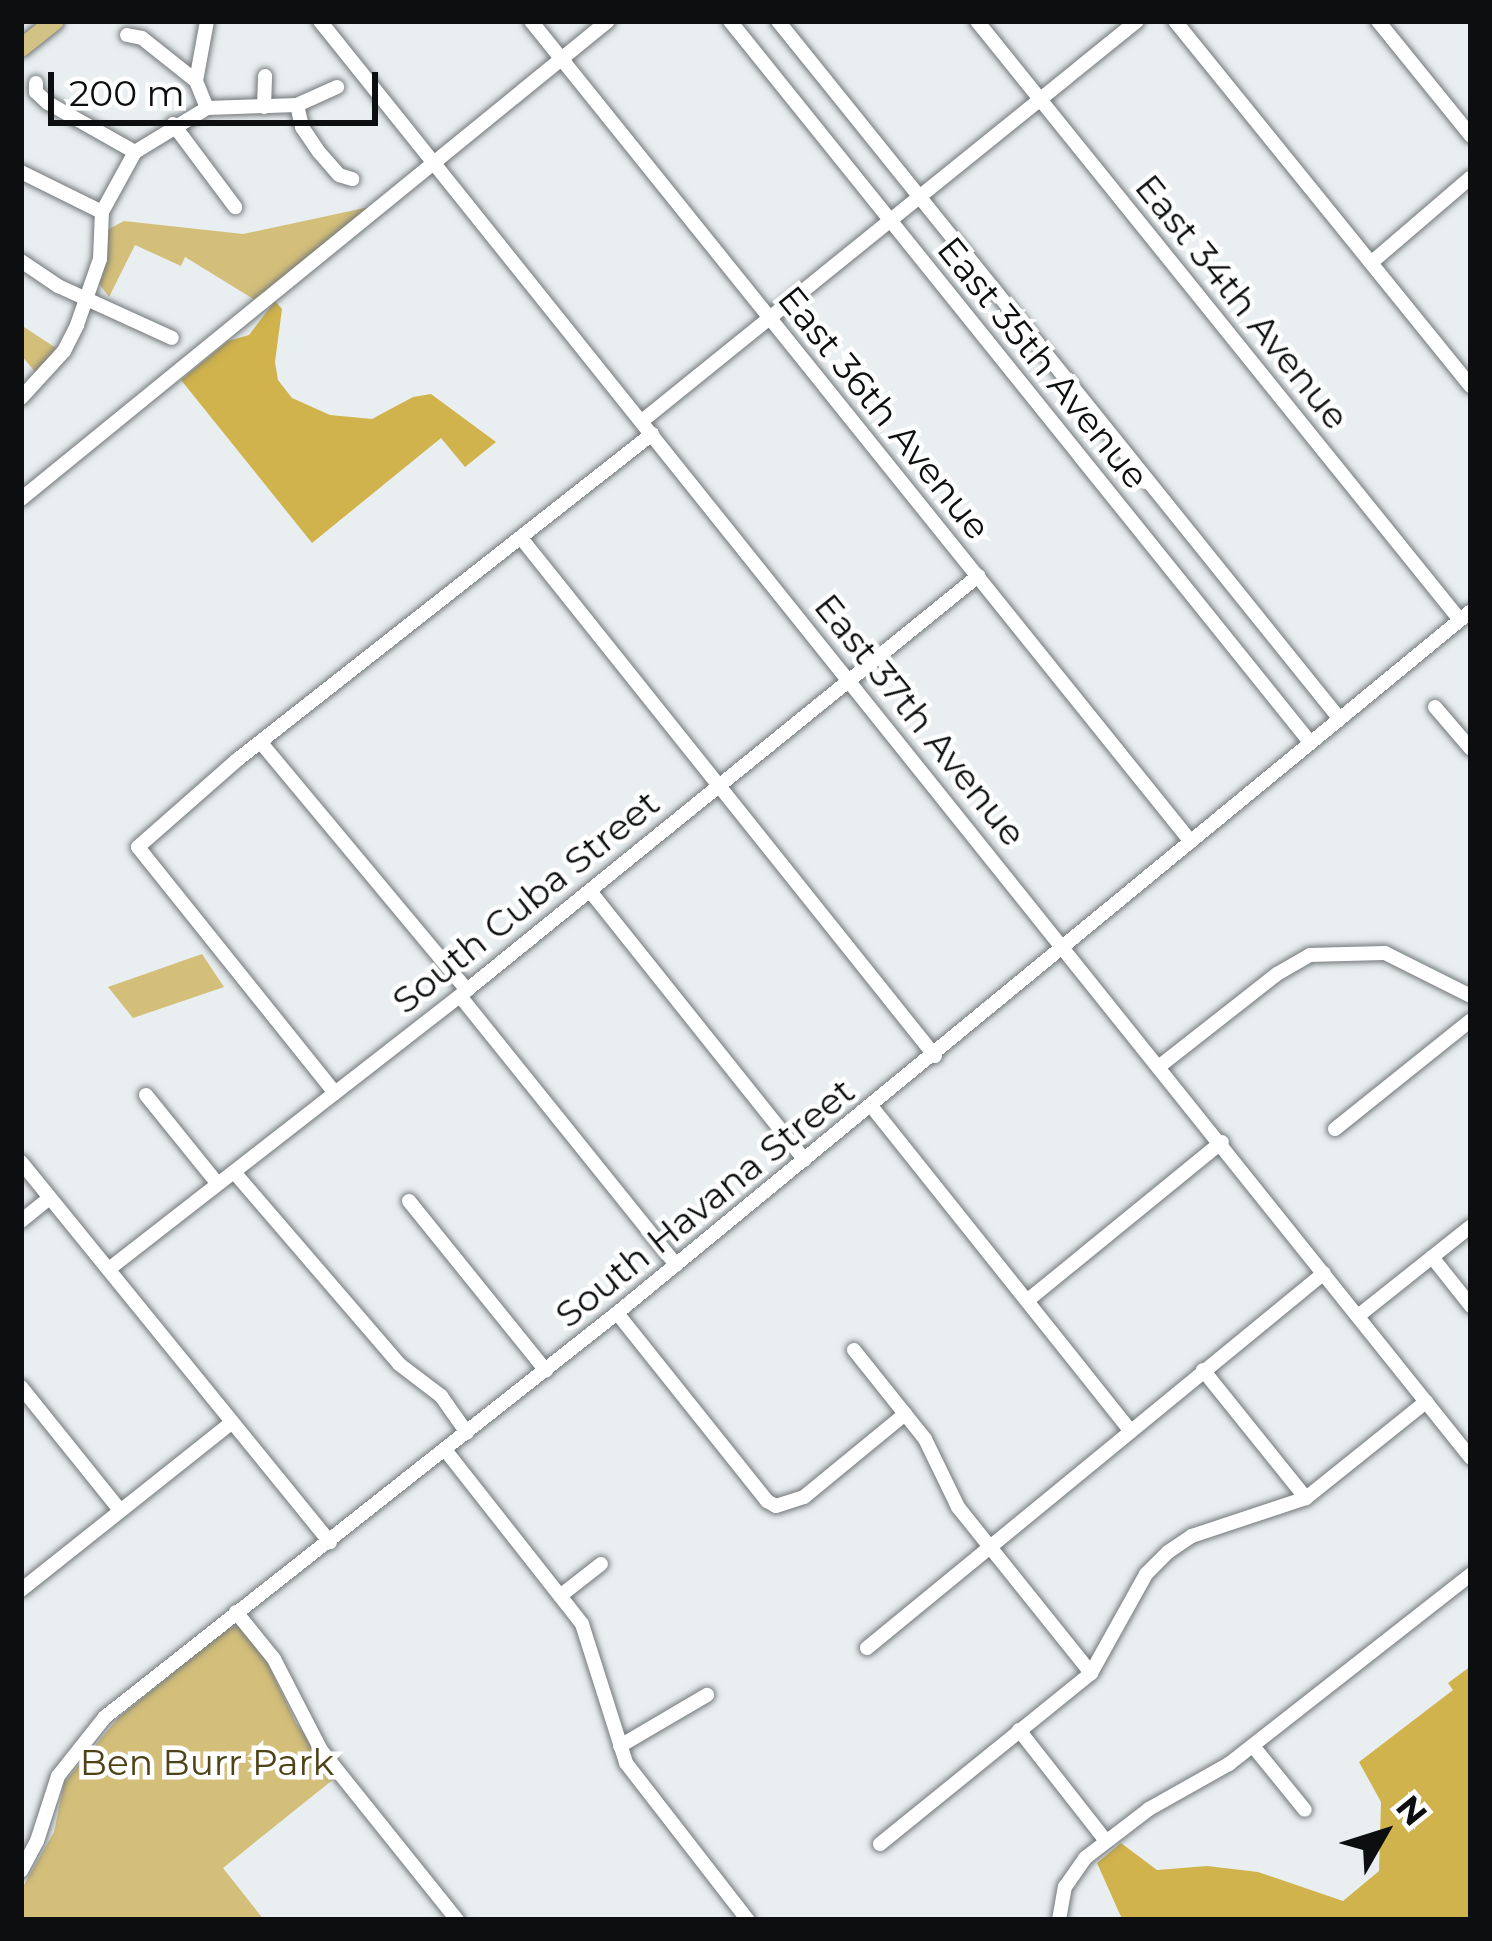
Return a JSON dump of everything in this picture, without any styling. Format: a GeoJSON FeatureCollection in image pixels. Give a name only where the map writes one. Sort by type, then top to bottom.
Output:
{"type":"FeatureCollection","features":[{"type":"Feature","properties":{"kind":"main road"},"geometry":{"type":"LineString","coordinates":[[21,48],[55,21]]}},
{"type":"Feature","properties":{"kind":"street"},"geometry":{"type":"LineString","coordinates":[[196,81],[207,21]]}},
{"type":"Feature","properties":{"kind":"street","name":"East 37th Avenue"},"geometry":{"type":"LineString","coordinates":[[320,21],[1161,1065],[1471,1458]]}},
{"type":"Feature","properties":{"kind":"street","name":"East 36th Avenue"},"geometry":{"type":"LineString","coordinates":[[531,21],[1191,842]]}},
{"type":"Feature","properties":{"kind":"street"},"geometry":{"type":"LineString","coordinates":[[21,499],[93,446],[608,21]]}},
{"type":"Feature","properties":{"kind":"street","name":"East 35th Avenue"},"geometry":{"type":"LineString","coordinates":[[730,21],[1310,742]]}},
{"type":"Feature","properties":{"kind":"street","name":"East 35th Avenue"},"geometry":{"type":"LineString","coordinates":[[778,21],[1339,718]]}},
{"type":"Feature","properties":{"kind":"street","name":"East 34th Avenue"},"geometry":{"type":"LineString","coordinates":[[977,21],[1465,615]]}},
{"type":"Feature","properties":{"kind":"street"},"geometry":{"type":"LineString","coordinates":[[642,421],[1137,21]]}},
{"type":"Feature","properties":{"kind":"street"},"geometry":{"type":"LineString","coordinates":[[1175,21],[1471,386]]}},
{"type":"Feature","properties":{"kind":"street"},"geometry":{"type":"LineString","coordinates":[[1378,21],[1471,136]]}},
{"type":"Feature","properties":{"kind":"street"},"geometry":{"type":"LineString","coordinates":[[127,35],[142,38],[196,81],[208,108]]}},
{"type":"Feature","properties":{"kind":"street"},"geometry":{"type":"LineString","coordinates":[[264,107],[265,76]]}},
{"type":"Feature","properties":{"kind":"street"},"geometry":{"type":"LineString","coordinates":[[21,398],[64,350],[100,259],[102,212],[136,152],[173,124],[208,108],[297,105],[337,87]]}},
{"type":"Feature","properties":{"kind":"street"},"geometry":{"type":"LineString","coordinates":[[32,89],[63,113],[136,152]]}},
{"type":"Feature","properties":{"kind":"street"},"geometry":{"type":"LineString","coordinates":[[297,105],[302,128],[332,168],[352,179]]}},
{"type":"Feature","properties":{"kind":"street"},"geometry":{"type":"LineString","coordinates":[[173,124],[235,207]]}},
{"type":"Feature","properties":{"kind":"street"},"geometry":{"type":"LineString","coordinates":[[21,172],[102,212]]}},
{"type":"Feature","properties":{"kind":"street"},"geometry":{"type":"LineString","coordinates":[[1372,262],[1471,177]]}},
{"type":"Feature","properties":{"kind":"street"},"geometry":{"type":"LineString","coordinates":[[21,261],[172,338]]}},
{"type":"Feature","properties":{"kind":"street"},"geometry":{"type":"LineString","coordinates":[[335,1094],[143,856],[142,842],[652,434]]}},
{"type":"Feature","properties":{"kind":"street"},"geometry":{"type":"LineString","coordinates":[[521,538],[935,1056]]}},
{"type":"Feature","properties":{"kind":"street","name":"South Cuba Street"},"geometry":{"type":"LineString","coordinates":[[109,1269],[464,993],[978,576]]}},
{"type":"Feature","properties":{"kind":"street","name":"South Havana Street"},"geometry":{"type":"LineString","coordinates":[[21,1870],[38,1841],[58,1776],[83,1738],[935,1056],[1465,615]]}},
{"type":"Feature","properties":{"kind":"street"},"geometry":{"type":"LineString","coordinates":[[1435,706],[1468,738]]}},
{"type":"Feature","properties":{"kind":"street"},"geometry":{"type":"LineString","coordinates":[[262,744],[676,1265]]}},
{"type":"Feature","properties":{"kind":"street"},"geometry":{"type":"LineString","coordinates":[[590,891],[805,1160]]}},
{"type":"Feature","properties":{"kind":"street"},"geometry":{"type":"LineString","coordinates":[[1161,1065],[1276,974],[1310,955],[1385,953],[1471,996]]}},
{"type":"Feature","properties":{"kind":"street"},"geometry":{"type":"LineString","coordinates":[[1335,1129],[1471,1020]]}},
{"type":"Feature","properties":{"kind":"street"},"geometry":{"type":"LineString","coordinates":[[146,1095],[217,1183]]}},
{"type":"Feature","properties":{"kind":"street"},"geometry":{"type":"LineString","coordinates":[[872,1107],[1130,1430]]}},
{"type":"Feature","properties":{"kind":"street"},"geometry":{"type":"LineString","coordinates":[[1028,1300],[1222,1142]]}},
{"type":"Feature","properties":{"kind":"street"},"geometry":{"type":"LineString","coordinates":[[21,1162],[330,1542]]}},
{"type":"Feature","properties":{"kind":"street"},"geometry":{"type":"LineString","coordinates":[[234,1172],[399,1364],[441,1396],[467,1433]]}},
{"type":"Feature","properties":{"kind":"street"},"geometry":{"type":"LineString","coordinates":[[21,1221],[50,1198]]}},
{"type":"Feature","properties":{"kind":"street"},"geometry":{"type":"LineString","coordinates":[[409,1201],[545,1371]]}},
{"type":"Feature","properties":{"kind":"street"},"geometry":{"type":"LineString","coordinates":[[1358,1316],[1471,1226]]}},
{"type":"Feature","properties":{"kind":"street"},"geometry":{"type":"LineString","coordinates":[[1432,1257],[1471,1306]]}},
{"type":"Feature","properties":{"kind":"street"},"geometry":{"type":"LineString","coordinates":[[867,1648],[1324,1273]]}},
{"type":"Feature","properties":{"kind":"street"},"geometry":{"type":"LineString","coordinates":[[617,1313],[766,1501],[789,1506],[904,1414]]}},
{"type":"Feature","properties":{"kind":"street"},"geometry":{"type":"LineString","coordinates":[[854,1350],[940,1464],[958,1507],[1090,1672]]}},
{"type":"Feature","properties":{"kind":"street"},"geometry":{"type":"LineString","coordinates":[[1204,1370],[1306,1498]]}},
{"type":"Feature","properties":{"kind":"street"},"geometry":{"type":"LineString","coordinates":[[24,1396],[119,1509]]}},
{"type":"Feature","properties":{"kind":"street"},"geometry":{"type":"LineString","coordinates":[[880,1844],[1090,1672],[1106,1653],[1146,1574],[1168,1552],[1192,1536],[1306,1498],[1426,1402]]}},
{"type":"Feature","properties":{"kind":"street"},"geometry":{"type":"LineString","coordinates":[[21,1590],[231,1423]]}},
{"type":"Feature","properties":{"kind":"street"},"geometry":{"type":"LineString","coordinates":[[446,1451],[560,1596],[594,1648],[620,1746],[636,1781],[748,1920]]}},
{"type":"Feature","properties":{"kind":"street"},"geometry":{"type":"LineString","coordinates":[[560,1596],[602,1564]]}},
{"type":"Feature","properties":{"kind":"street"},"geometry":{"type":"LineString","coordinates":[[1059,1920],[1069,1880],[1106,1841],[1253,1747],[1471,1574]]}},
{"type":"Feature","properties":{"kind":"street"},"geometry":{"type":"LineString","coordinates":[[236,1612],[274,1659],[321,1750],[451,1918]]}},
{"type":"Feature","properties":{"kind":"street"},"geometry":{"type":"LineString","coordinates":[[620,1746],[707,1696]]}},
{"type":"Feature","properties":{"kind":"street"},"geometry":{"type":"LineString","coordinates":[[1019,1730],[1106,1841]]}},
{"type":"Feature","properties":{"kind":"street"},"geometry":{"type":"LineString","coordinates":[[1253,1747],[1305,1810]]}},
{"type":"Feature","properties":{"kind":"green space"},"geometry":{"type":"Polygon","coordinates":[[[369,207],[255,300],[185,257],[181,266],[135,245],[109,297],[97,281],[107,230],[124,221],[243,234],[369,207]]]}},
{"type":"Feature","properties":{"kind":"green space"},"geometry":{"type":"Polygon","coordinates":[[[21,325],[56,348],[36,373],[21,355],[21,325]]]}},
{"type":"Feature","properties":{"kind":"green space"},"geometry":{"type":"Polygon","coordinates":[[[202,954],[224,987],[133,1018],[108,987],[202,954]]]}},
{"type":"Feature","properties":{"kind":"green space","name":"Ben Burr Park"},"geometry":{"type":"Polygon","coordinates":[[[238,1626],[267,1662],[296,1723],[335,1778],[223,1868],[264,1920],[21,1920],[21,1890],[54,1832],[64,1783],[119,1717],[229,1628],[238,1626]]]}},
{"type":"Feature","properties":{"kind":"shaded area"},"geometry":{"type":"Polygon","coordinates":[[[275,301],[282,309],[275,362],[278,380],[292,398],[330,415],[372,419],[413,397],[431,394],[496,442],[465,467],[441,438],[312,543],[181,380],[228,341],[249,335],[275,301]]]}},
{"type":"Feature","properties":{"kind":"shaded area"},"geometry":{"type":"Polygon","coordinates":[[[1471,1666],[1471,1920],[1122,1919],[1097,1863],[1121,1843],[1157,1870],[1207,1866],[1258,1872],[1343,1901],[1379,1871],[1381,1802],[1359,1762],[1453,1690],[1448,1683],[1471,1666]]]}}]}
